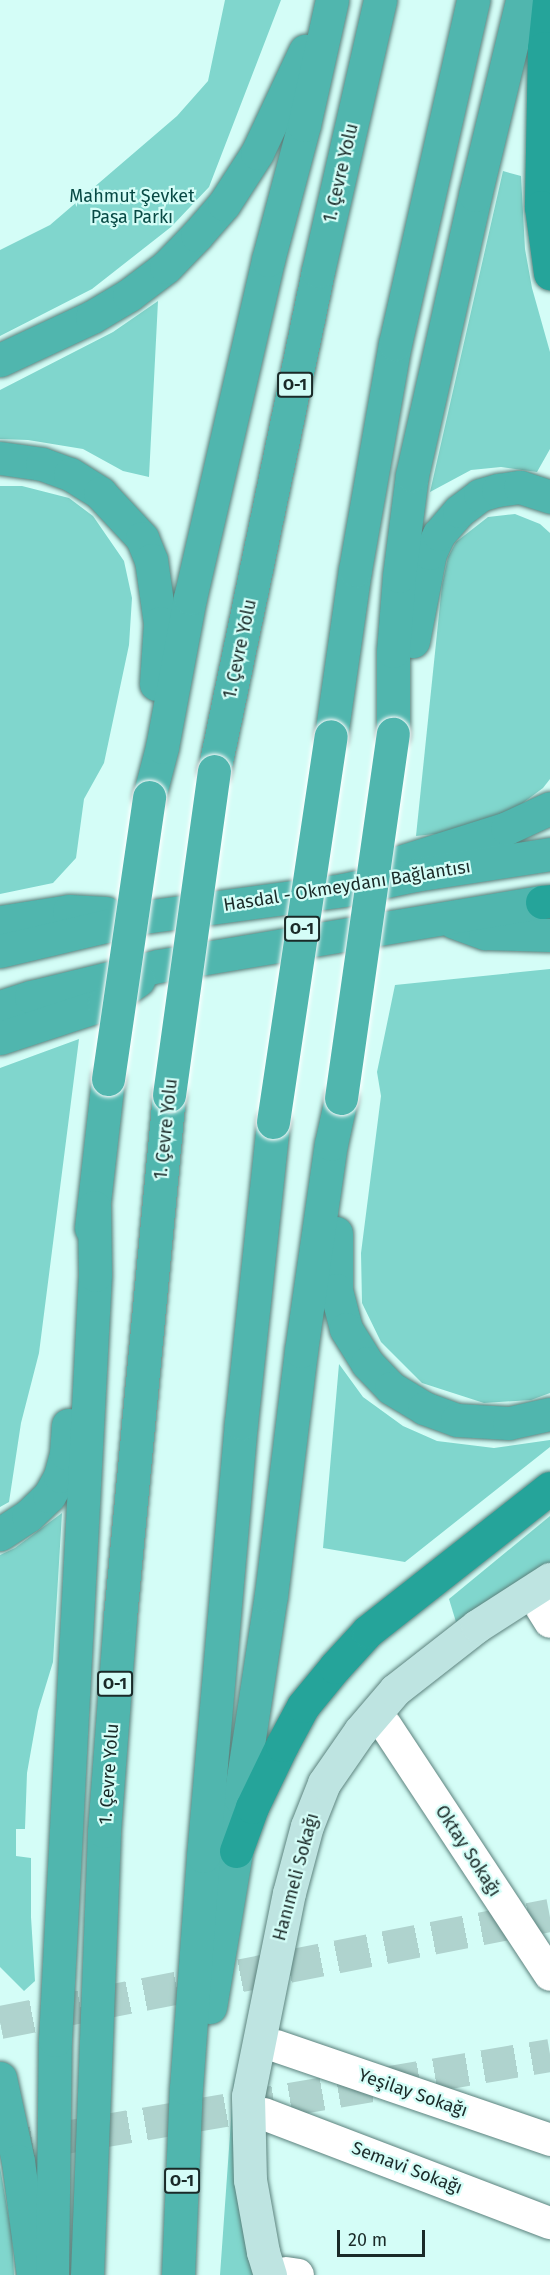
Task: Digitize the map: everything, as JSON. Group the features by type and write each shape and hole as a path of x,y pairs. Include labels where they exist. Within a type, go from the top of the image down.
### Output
{"highway":[{"path":"0,360 92,317 129,295 166,267 197,235 224,204 262,143 304,54 320,0"},
{"path":"0,1534 28,1516 49,1496 60,1476 66,1453 77,1330 108,1079 149,797 164,737 190,598 332,0"},
{"name":"1. Çevre Yolu","path":"87,2275 94,2037 104,1831 124,1570 169,1095 214,771 318,271 380,0"},
{"name":"O-1","path":"178,2275 186,2088 202,1856 240,1435 273,1122 355,570 395,344 473,0"},
{"path":"393,734 393,651 399,576 412,475 522,0"},
{"path":"549,0 544,48 540,207 550,273"},
{"path":"0,458 42,464 70,474 100,493 142,538 151,560 160,623 151,734 149,797"},
{"path":"186,2088 204,2032 215,1984 236,1851 240,1797 285,1495 301,1351 331,1144 341,1098 393,734 415,631 424,575 430,553 439,534 459,511 480,495 520,487 550,497"},
{"path":"343,890 414,856 507,828 550,808"},
{"name":"Hasdal - Okmeydanı Bağlantısı","path":"144,918 343,890 415,874 550,854"},
{"path":"0,1007 31,997 158,966 547,902"},
{"path":"0,922 69,911 144,918"},
{"path":"0,951 144,918"},
{"path":"443,919 485,933 550,935"},
{"path":"0,1038 104,1004 158,966"},
{"path":"341,1098 343,1136 334,1256 336,1290 346,1329 367,1363 391,1388 424,1408 457,1420 508,1423 550,1414"},
{"path":"52,2275 55,2040 94,1298 94,1207"},
{"path":"236,1851 252,1807 282,1745 303,1706 335,1667 368,1631 550,1488"},
{"path":"0,2078 18,2161 33,2275"}],"main road":[{"name":"Hanımeli Sokağı","path":"282,2274 272,2213 263,2131 255,2112 266,2044 320,1849 340,1790 380,1720 446,1669 548,1604"}],"street":[{"name":"Oktay Sokağı","path":"380,1720 550,1975"},
{"name":"Yeşilay Sokağı","path":"266,2044 550,2140"},
{"name":"Semavi Sokağı","path":"255,2112 550,2223"}],"green space":[{"name":"Mahmut Şevket Paşa Parkı","path":"225,0 281,0 209,187 171,227 92,289 0,336 0,250 50,225 177,116 208,81"},
{"path":"503,171 521,176 525,249 532,288 550,352 550,449 537,472 501,467 471,470 430,492"},
{"path":"158,301 149,477 123,471 83,449 28,440 0,439 0,390 113,332"},
{"path":"0,486 22,486 69,498 93,516 124,561 132,598 129,645 104,763 84,799 76,858 53,883 0,894"},
{"path":"515,514 540,524 550,533 550,779 543,788 512,811 454,832 416,836 442,585 448,557 456,542 488,517"},
{"path":"550,969 550,1393 531,1400 484,1403 422,1383 381,1342 362,1303 361,1253 381,1096 377,1072 395,985"},
{"path":"79,1039 39,1353 21,1423 9,1502 0,1507 0,1068"},
{"path":"339,1364 363,1397 403,1426 437,1441 494,1448 550,1440 550,1447 405,1562 323,1548"},
{"path":"62,1513 53,1662 38,1711 27,1773 25,1829 16,1829 16,1856 31,1858 31,1917 35,1981 24,1991 0,1967 0,1555 15,1548"},
{"path":"550,1516 550,1563 456,1622 449,1599"},
{"path":"234,2078 251,2240 257,2275 220,2275"},
{"path":"0,2167 12,2236 14,2275 0,2275"}],"tunnel":[{"path":"0,2022 550,1915"},
{"path":"0,2148 550,2055"}]}
